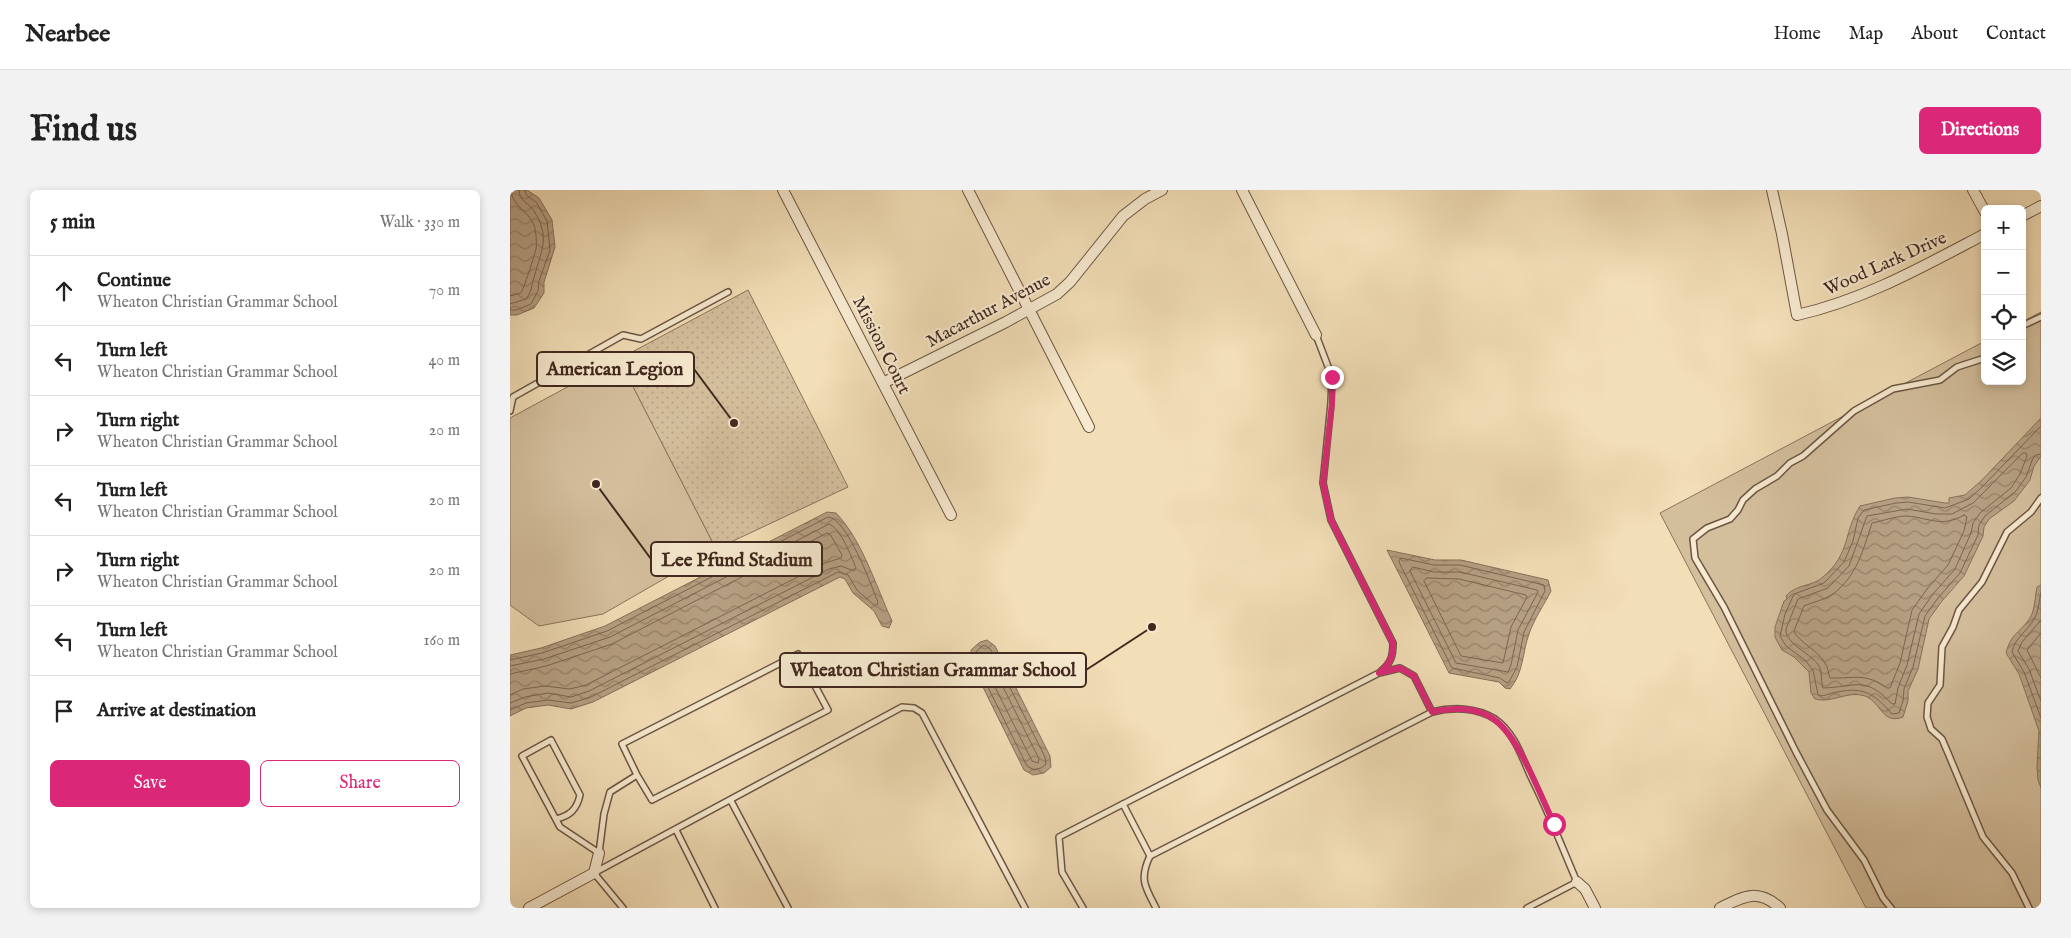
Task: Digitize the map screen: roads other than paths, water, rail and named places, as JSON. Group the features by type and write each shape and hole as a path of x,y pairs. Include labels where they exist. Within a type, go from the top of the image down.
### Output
{"street":[{"name":"Mission Court","path":"783,190 951,515"},
{"path":"968,190 1089,427"},
{"name":"Macarthur Avenue","path":"883,384 1057,294 1070,282 1123,216 1145,199 1162,190"},
{"path":"1242,190 1316,335"},
{"name":"Wood Lark Drive","path":"1772,190 1797,315 1823,309 1862,295 1915,271 1981,236"},
{"path":"1974,190 1982,205"},
{"path":"2026,214 2041,206"},
{"path":"529,908 594,873 599,853"},
{"path":"1577,882 1585,889 1595,908"},
{"path":"1720,908 1740,898 1757,895 1772,901 1780,908"}],"lane":[{"path":"510,411 513,397 623,334 641,339 728,292"},
{"path":"2026,324 2041,317"},
{"path":"1316,335 1332,377 1332,403 1323,483 1331,520 1393,643 1393,654 1389,664 1379,673"},
{"path":"1891,908 1883,898 1864,860 1827,810 1724,607 1695,558 1693,539 1708,528 1730,518 1738,510 1743,500 1755,489 1777,476 1790,463 1803,456 1854,410 1893,390 1940,380 1957,367 1981,359"},
{"path":"2029,908 2012,873 1983,837 1942,739 1931,729 1927,717 1928,703 1940,685 1942,647 1953,627 1959,610 1982,582 2006,532 2032,512 2041,498"},
{"path":"798,654 828,710 652,800 638,775 622,744 798,654"},
{"path":"1083,908 1062,872 1059,837 1379,673 1400,668 1414,676 1432,712"},
{"path":"623,908 594,873 731,801 902,707 914,708 922,713 1025,908"},
{"path":"1156,908 1143,882 1144,869 1150,856 1432,712 1447,709 1471,710 1495,720 1513,739 1554,824 1577,882 1527,908"},
{"path":"556,819 564,817 575,808 580,794 551,740 522,756 556,819 560,826 599,853 604,814 610,792 638,775"},
{"path":"731,801 788,908"},
{"path":"1123,804 1150,856"},
{"path":"676,830 715,908"}],"water":[{"path":"510,190 527,190 539,198 552,220 555,247 544,282 544,293 534,308 517,315 510,315"},
{"path":"2041,418 2041,456 2034,466 2030,480 2014,501 1989,519 1964,576 1929,619 1918,669 1908,691 1908,701 1903,717 1896,719 1886,716 1871,699 1865,696 1852,695 1827,700 1815,699 1811,693 1809,672 1794,657 1782,650 1775,637 1775,627 1784,601 1787,599 1786,596 1794,589 1819,580 1832,568 1843,551 1851,525 1860,506 1908,497 1949,503 1949,498 1965,495 1981,481"},
{"path":"827,512 836,513 861,550 892,621 889,628 882,626 874,611 853,593 845,579 840,577 593,702 571,709 548,705 526,708 510,716 510,655 541,648 605,626"},
{"path":"1387,550 1435,560 1461,560 1548,580 1551,591 1531,628 1518,676 1510,689 1505,688 1499,682 1449,673"},
{"path":"2041,585 2041,788 2037,767 2039,731 2019,674 2006,653 2010,641 2032,615 2037,587"},
{"path":"987,640 995,646 1050,756 1051,767 1044,773 1033,775 1024,770 971,663 971,650 980,642"}],"place":[{"name":"American Legion","path":"734,423"},
{"name":"Lee Pfund Stadium","path":"596,484"},
{"name":"Wheaton Christian Grammar School","path":"1152,627"}]}
